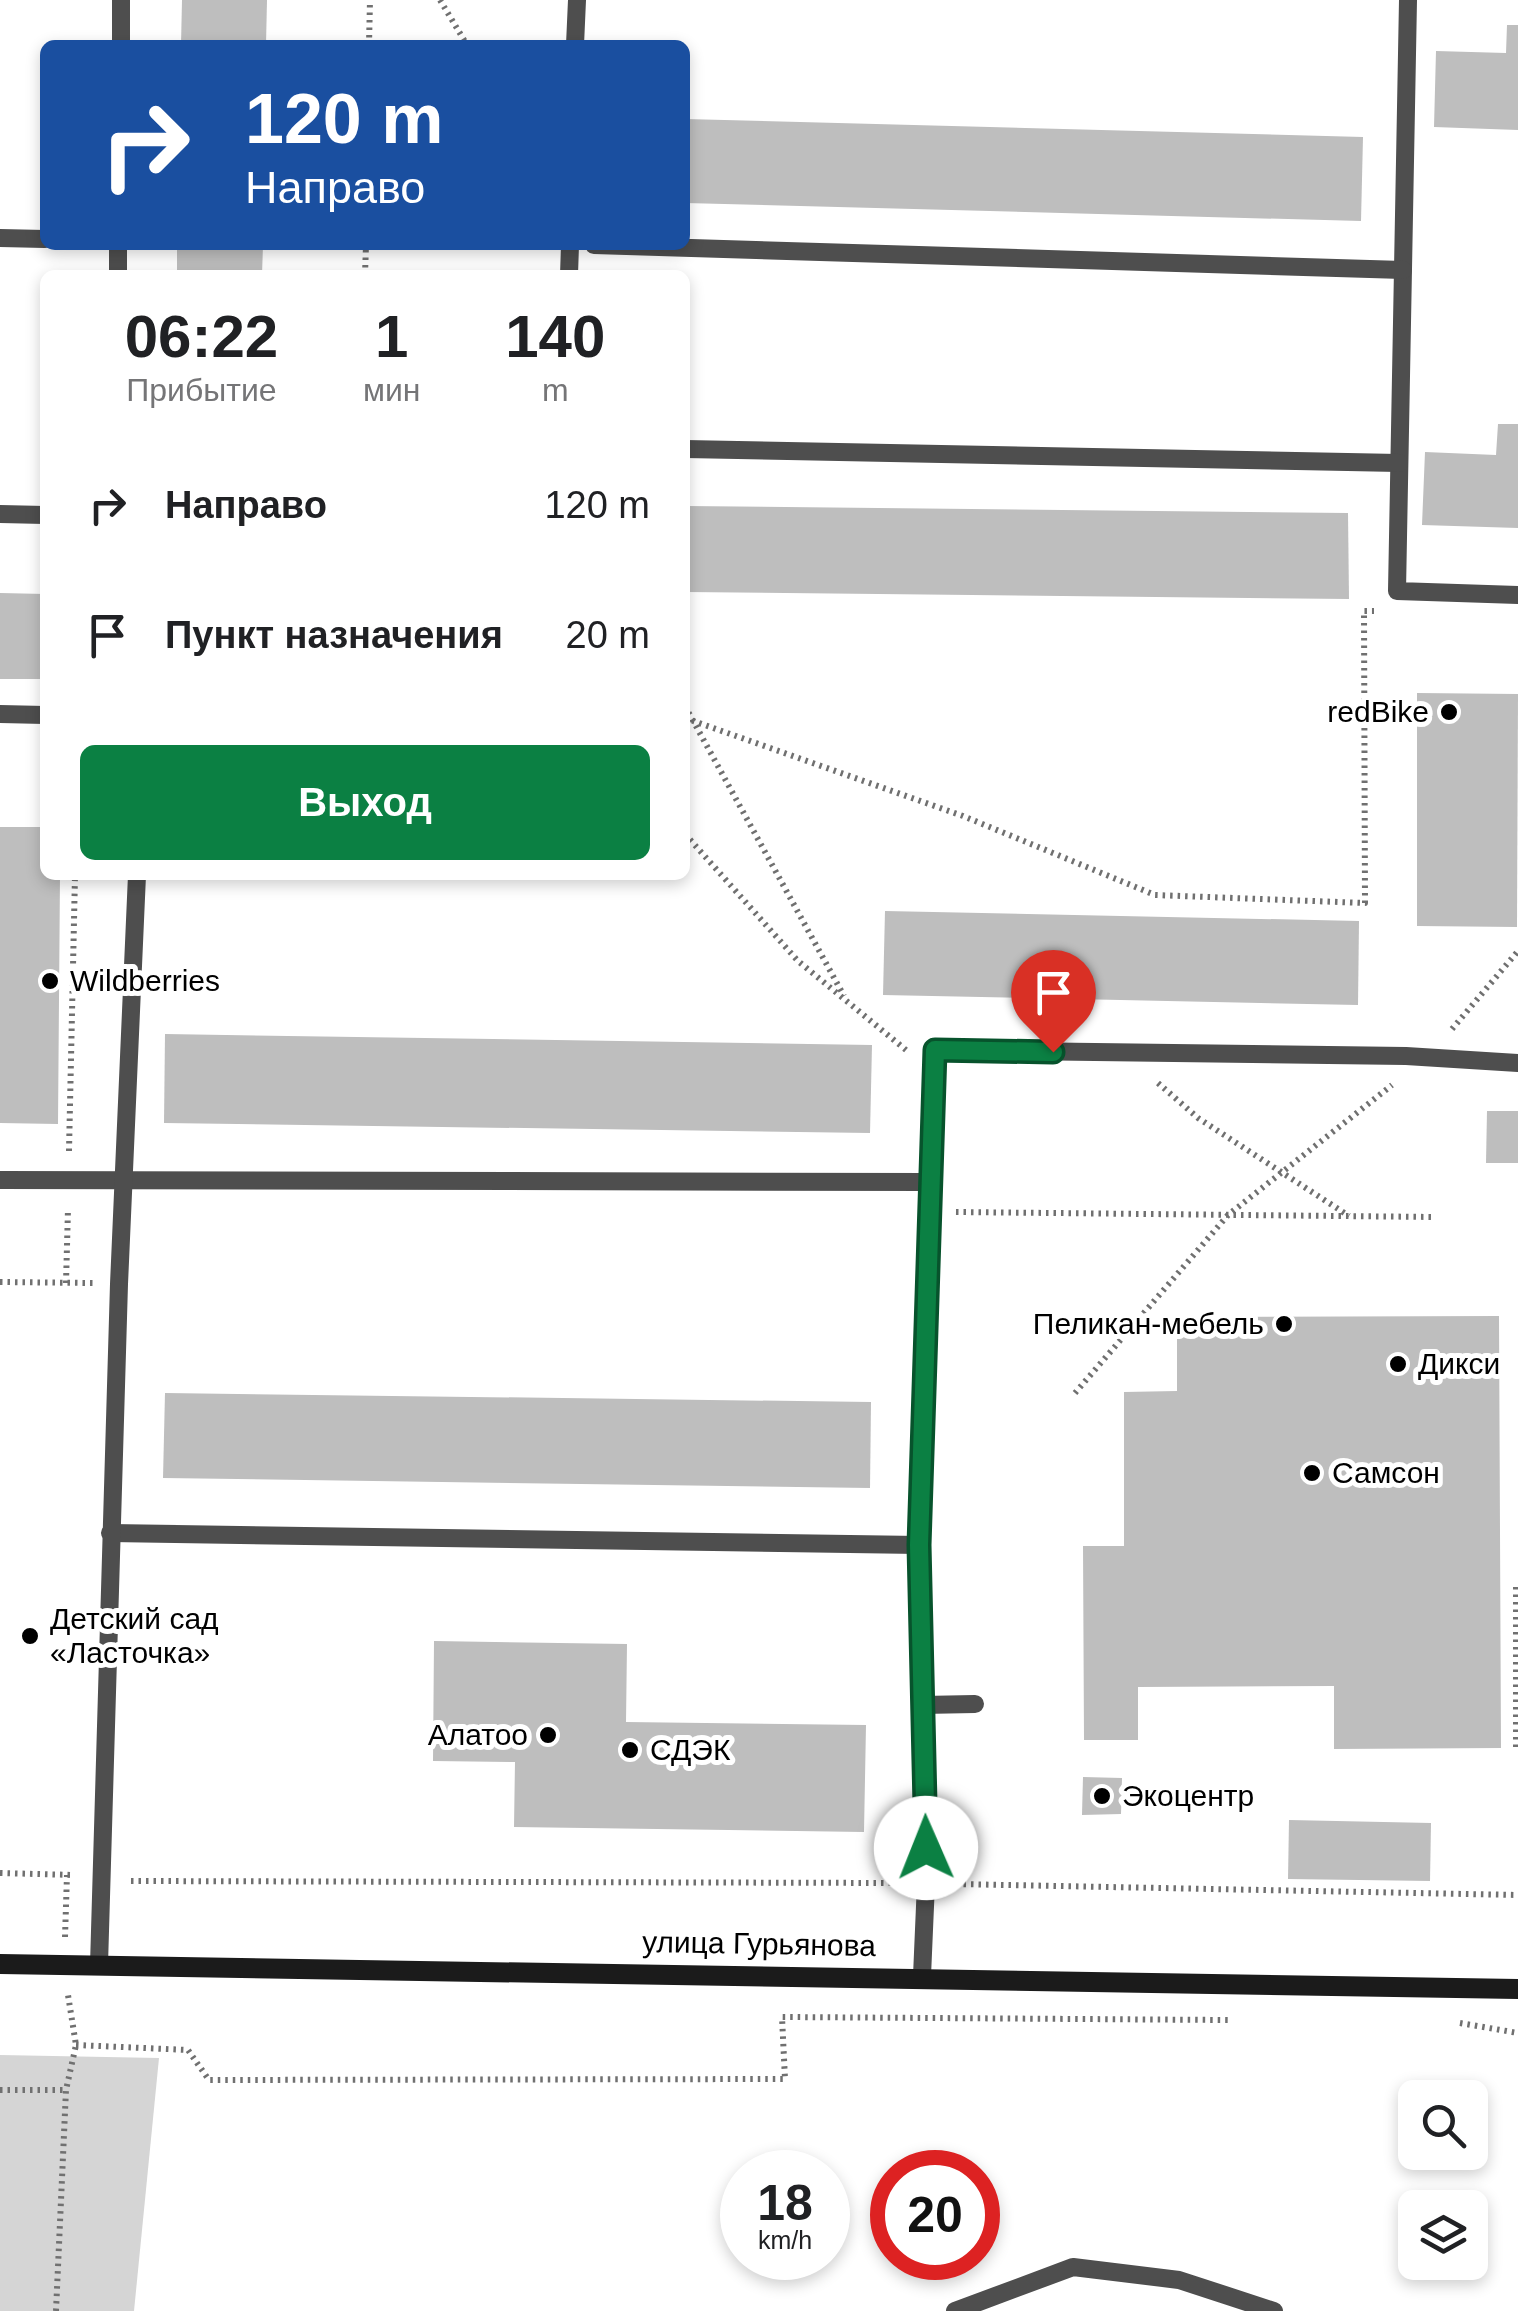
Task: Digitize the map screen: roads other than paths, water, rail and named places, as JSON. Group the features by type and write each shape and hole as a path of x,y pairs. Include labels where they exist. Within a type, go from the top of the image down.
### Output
{"street":[{"name":"улица Гурьянова","path":"0,1964 922,1976 1518,1989"}],"lane":[{"path":"121,0 121,40"},
{"path":"576,40 577,0"},
{"path":"1408,0 1397,591 1518,595"},
{"path":"0,238 40,238"},
{"path":"690,248 1403,270"},
{"path":"690,449 1399,463"},
{"path":"0,514 40,515"},
{"path":"0,714 40,715"},
{"path":"99,1966 110,1533 138,880"},
{"path":"922,1976 926,1884 919,1545 935,1050 1428,1057 1518,1063"},
{"path":"0,1180 930,1182"},
{"path":"110,1533 919,1545"},
{"path":"922,1705 975,1704"},
{"path":"956,2311 1073,2267 1179,2280 1274,2311"}],"place":[{"name":"redBike","path":"1449,712"},
{"name":"Wildberries","path":"50,981"},
{"name":"Пеликан-мебель","path":"1284,1324"},
{"name":"Дикси","path":"1398,1364"},
{"name":"Самсон","path":"1312,1473"},
{"name":"Детский сад «Ласточка»","path":"30,1636"},
{"name":"Алатоо","path":"548,1735"},
{"name":"СДЭК","path":"630,1750"},
{"name":"Экоцентр","path":"1102,1796"}]}
